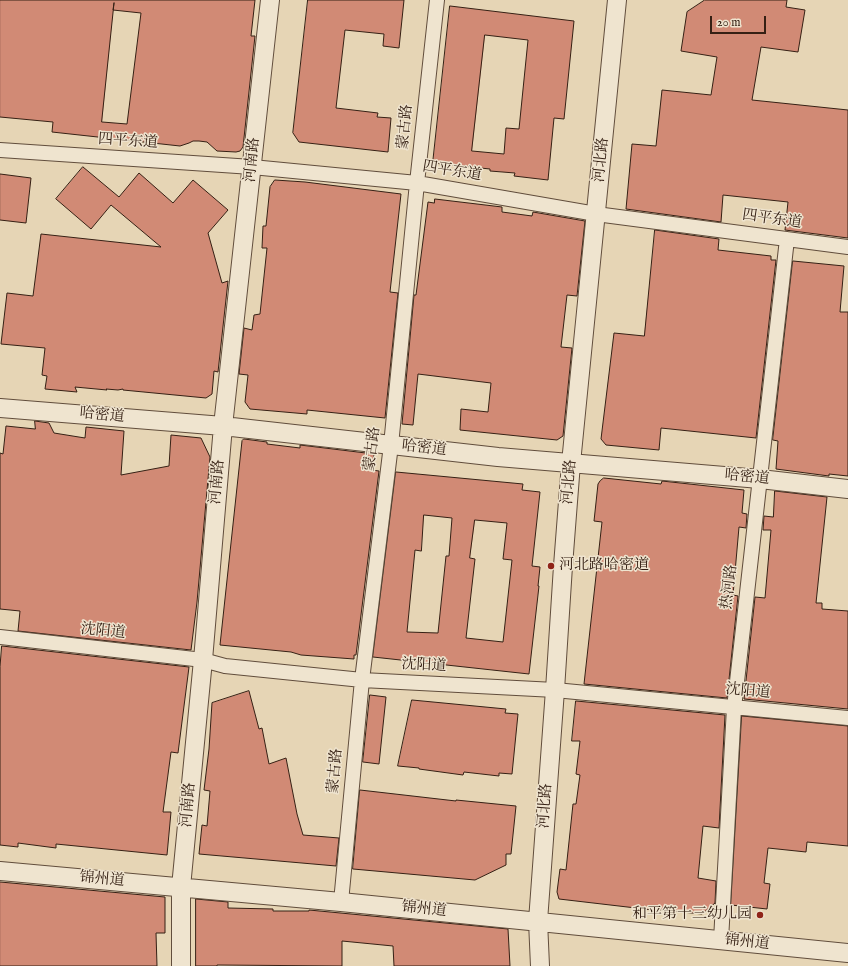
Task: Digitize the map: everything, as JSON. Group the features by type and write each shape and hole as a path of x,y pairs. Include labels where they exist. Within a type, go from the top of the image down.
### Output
{"street":[{"name":"河南路","path":"181,966 181,887 203,660 223,426 270,0"},
{"name":"蒙古路","path":"341,902 362,680 391,445 437,0"},
{"name":"河北路","path":"540,966 538,921 571,463 617,0"},
{"name":"四平东道","path":"0,150 252,167 417,183 596,214 848,247"},
{"name":"热河路","path":"721,940 734,708 787,239"},
{"name":"哈密道","path":"0,408 223,426 391,445 571,463 760,479 848,489"},
{"name":"沈阳道","path":"0,637 203,660 225,666 362,680 555,690 848,718"},
{"name":"锦州道","path":"0,871 538,921 848,953"}],"building":[{"path":"0,0 255,0 251,36 255,36 243,147 240,151 217,151 207,142 199,141 193,141 180,146 52,132 53,122 0,117","holes":["113,10 141,13 127,124 102,122"]},
{"path":"308,0 404,0 399,48 383,46 384,34 345,30 336,108 378,113 377,117 391,118 388,152 299,142 293,133"},
{"path":"705,0 787,0 786,7 805,10 798,52 761,47 752,100 848,110 848,238 785,230 788,202 723,195 721,222 626,209 632,144 656,146 662,90 711,95 717,57 681,51 687,12"},
{"path":"450,6 574,21 564,119 554,118 548,180 514,176 515,173 490,171 490,169 433,163","holes":["485,35 528,40 519,129 506,128 504,154 472,151"]},
{"path":"83,167 119,197 139,173 173,203 193,180 228,210 208,233 222,283 228,281 218,372 214,371 212,394 206,398 123,389 106,389 107,390 75,387 77,392 45,389 47,376 42,375 45,348 1,344 7,293 33,296 41,234 161,247 111,205 91,229 56,199"},
{"path":"0,174 31,178 26,223 0,220"},
{"path":"275,180 305,182 401,194 390,292 398,293 385,418 307,410 307,414 250,409 245,402 248,375 239,374 244,328 252,330 254,315 260,314 267,248 262,248 263,226 266,226 270,187"},
{"path":"435,199 502,207 502,212 532,216 533,212 585,221 577,296 567,295 561,347 572,348 563,436 557,440 460,430 461,409 488,412 491,383 418,374 413,425 402,424 414,295 416,295 428,202 434,203"},
{"path":"655,230 719,239 718,250 771,256 771,260 776,260 756,438 661,428 659,450 606,445 601,439 614,333 644,336"},
{"path":"793,261 844,266 840,312 848,312 848,476 829,474 829,476 776,469 778,441 773,440"},
{"path":"35,421 49,423 54,433 85,438 86,427 124,431 121,475 169,466 171,435 201,438 210,457 197,602 191,650 18,631 20,611 0,609 0,453 3,454 6,426 35,429"},
{"path":"244,439 267,442 267,444 300,448 300,445 374,454 372,470 379,471 356,655 354,655 354,659 301,655 291,652 220,645 242,441"},
{"path":"396,472 523,484 522,490 540,492 532,566 540,567 539,586 529,674 373,657","holes":["424,515 452,518 449,556 446,556 438,633 407,632 415,550 421,551","475,520 507,523 503,559 512,560 503,642 466,638 475,559 470,558"]},
{"path":"604,478 661,484 662,481 744,490 742,513 747,514 746,528 739,527 733,595 738,596 727,698 584,684 602,522 594,521 598,484"},
{"path":"775,491 827,497 816,603 822,603 822,609 848,611 848,709 744,699 755,597 765,598 771,530 763,530 764,516 773,517"},
{"path":"2,646 189,667 178,753 171,752 163,812 171,812 167,855 56,844 56,848 18,843 18,847 0,845 0,667"},
{"path":"249,691 259,729 262,728 269,764 286,758 297,814 303,835 339,838 336,866 199,854 202,825 207,826 210,791 204,790 209,749 212,703"},
{"path":"370,695 386,697 379,764 363,762"},
{"path":"412,700 506,709 505,713 518,714 512,774 499,773 499,776 464,772 463,775 398,766"},
{"path":"576,701 725,715 719,828 703,826 698,878 716,881 715,903 702,914 559,899 557,892 560,869 566,870 573,804 576,804 580,775 576,774 580,741 572,741"},
{"path":"742,716 848,726 848,846 807,842 806,852 768,848 764,883 770,884 767,909 731,905"},
{"path":"360,790 516,806 511,854 506,854 506,865 475,880 353,869"},
{"path":"0,882 165,897 165,933 156,933 157,966 0,966"},
{"path":"196,899 228,902 228,908 273,909 273,911 309,910 508,929 510,966 394,966 393,946 342,941 342,966 196,966"}],"place":[{"name":"河北路哈密道","path":"551,566"},
{"name":"和平第十三幼儿园","path":"760,915"}]}
